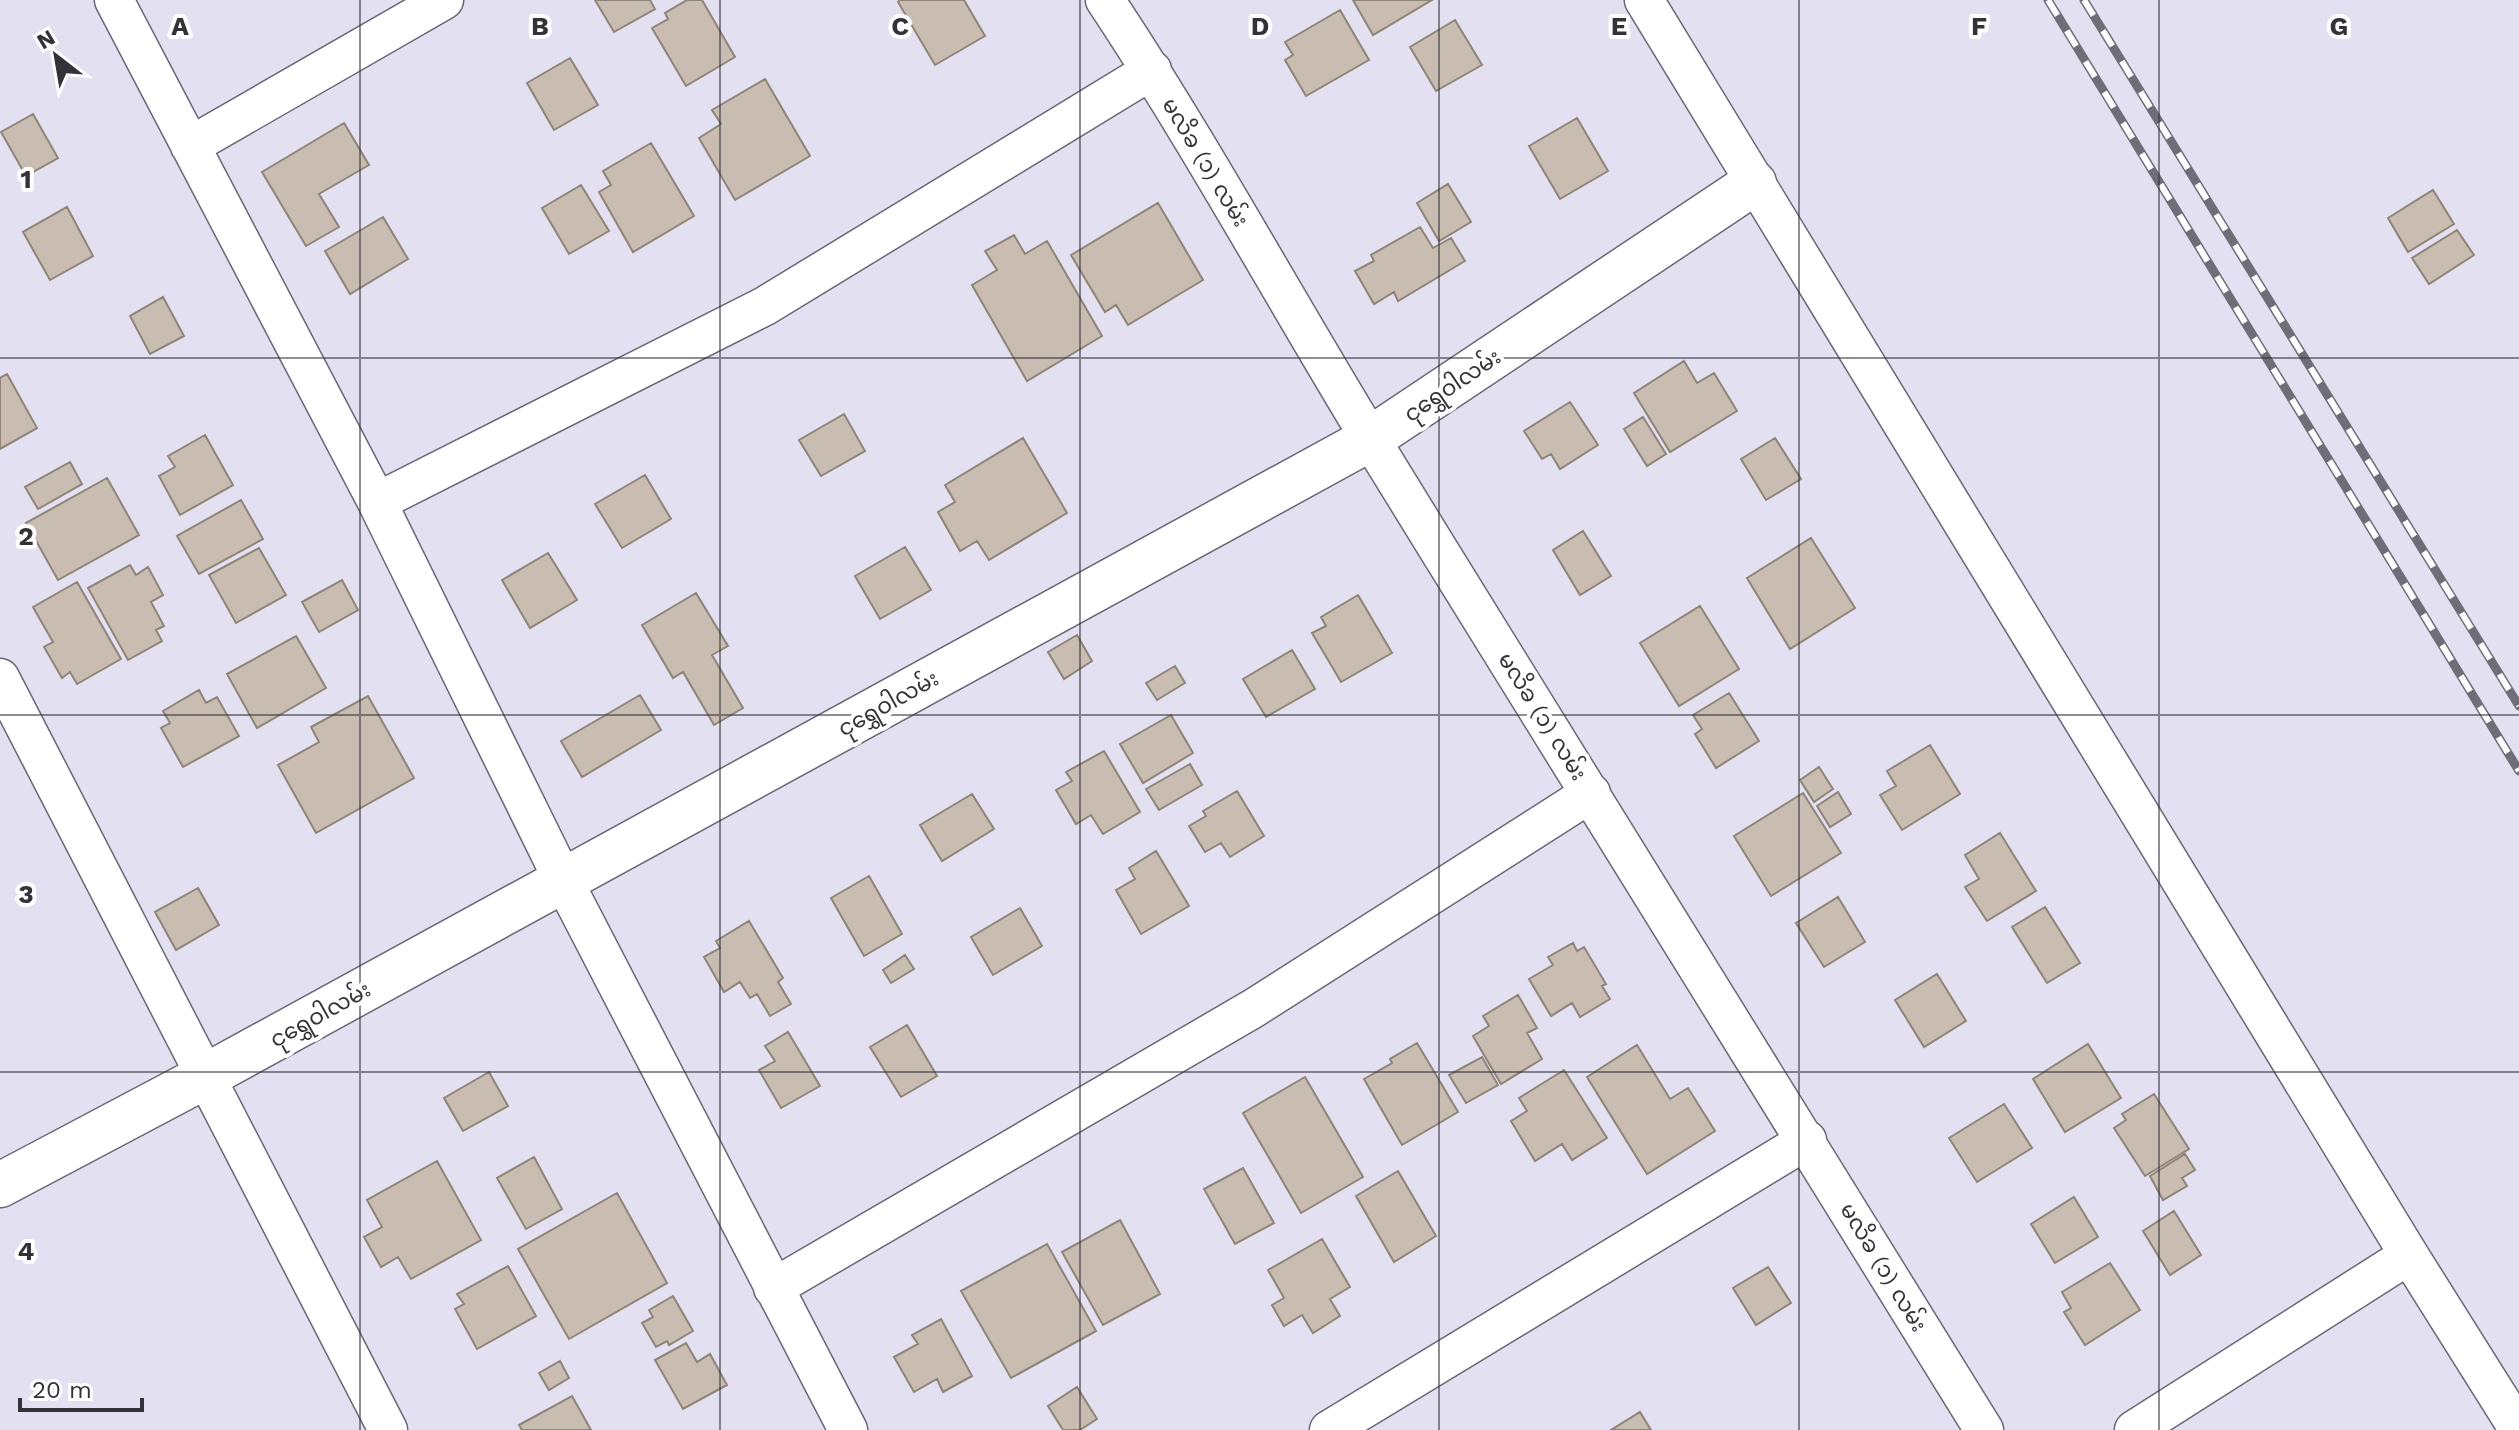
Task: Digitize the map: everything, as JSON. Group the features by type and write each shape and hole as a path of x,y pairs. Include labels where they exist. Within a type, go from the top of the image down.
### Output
{"street":[{"path":"114,0 377,502 563,880 848,1430"},
{"path":"190,146 444,0"},
{"name":"မလိခ (၁) လမ်း","path":"1105,0 1152,70 1370,439 1984,1430"},
{"path":"1644,0 2409,1255 2519,1430"},
{"path":"377,502 765,306 1152,70"},
{"name":"ငုရွှေဝါလမ်း","path":"0,1185 206,1076 1370,439 1754,183"},
{"path":"0,678 388,1430"},
{"path":"773,1288 1254,1008 1591,793"},
{"path":"1329,1430 1807,1140"},
{"path":"2134,1430 2409,1255"}],"building":[{"path":"595,0 650,0 655,9 614,32"},
{"path":"687,0 702,0 735,57 686,86 652,28 668,19 665,13"},
{"path":"964,0 985,36 935,65 898,2"},
{"path":"1353,0 1432,0 1373,35"},
{"path":"1340,10 1369,60 1306,96 1285,60 1293,55 1285,42"},
{"path":"1455,20 1482,65 1436,91 1410,47"},
{"path":"570,58 598,105 554,130 527,83"},
{"path":"765,79 810,156 735,200 699,138 721,124 712,110"},
{"path":"33,114 58,158 26,176 1,132"},
{"path":"1577,118 1608,171 1560,199 1529,146"},
{"path":"344,123 369,165 319,194 339,227 306,246 262,172"},
{"path":"651,143 694,216 633,252 599,192 611,185 603,171"},
{"path":"1448,184 1471,222 1439,241 1417,203"},
{"path":"581,185 609,231 569,254 542,208"},
{"path":"2433,190 2454,224 2408,252 2388,218"},
{"path":"1158,203 1203,280 1128,325 1116,305 1105,312 1071,255"},
{"path":"67,207 93,256 50,280 23,232"},
{"path":"383,217 408,259 350,294 325,251"},
{"path":"1420,227 1433,248 1451,238 1465,261 1398,301 1394,292 1374,304 1355,271 1374,261 1371,255"},
{"path":"2457,230 2474,255 2429,284 2412,258"},
{"path":"1014,235 1025,254 1047,241 1102,336 1027,381 972,285 997,270 985,251"},
{"path":"163,297 184,336 150,354 130,316"},
{"path":"1684,361 1697,383 1714,373 1737,411 1670,452 1634,393"},
{"path":"7,374 37,428 0,449 0,378"},
{"path":"1570,402 1598,445 1560,469 1551,454 1542,459 1524,431"},
{"path":"844,414 865,451 821,476 799,440"},
{"path":"1643,417 1666,454 1647,466 1624,429"},
{"path":"205,435 233,485 180,515 159,476 175,467 168,456"},
{"path":"1023,438 1067,513 989,560 977,541 960,551 938,512 955,502 945,485"},
{"path":"1775,438 1801,479 1766,500 1741,459"},
{"path":"70,462 82,484 38,509 25,487"},
{"path":"645,475 671,519 622,548 595,504"},
{"path":"107,478 139,535 58,580 26,523"},
{"path":"241,500 263,539 199,574 177,536"},
{"path":"1583,531 1611,576 1580,595 1553,550"},
{"path":"1811,538 1855,608 1790,649 1747,578"},
{"path":"905,547 931,590 880,619 855,576"},
{"path":"259,548 286,595 236,623 209,575"},
{"path":"548,553 577,600 530,628 502,580"},
{"path":"130,565 136,575 148,567 163,595 151,602 164,626 156,630 162,641 128,660 88,588"},
{"path":"342,580 358,610 319,632 302,602"},
{"path":"77,582 121,659 77,684 70,672 62,678 44,647 53,642 33,607"},
{"path":"696,593 728,646 712,655 743,708 714,725 683,672 673,678 642,625"},
{"path":"1358,595 1392,653 1341,682 1312,633 1326,626 1321,617"},
{"path":"1700,606 1739,669 1679,706 1640,643"},
{"path":"1077,635 1092,661 1064,679 1048,652"},
{"path":"296,636 326,688 257,728 227,674"},
{"path":"1292,650 1315,689 1266,717 1243,679"},
{"path":"1175,666 1185,683 1157,700 1146,683"},
{"path":"199,690 206,703 217,697 239,736 183,767 161,728 170,723 163,711"},
{"path":"1729,693 1759,741 1716,768 1695,734 1702,729 1693,715"},
{"path":"640,695 661,730 582,777 561,741"},
{"path":"368,696 414,778 316,833 278,765 319,742 311,727"},
{"path":"1171,715 1193,753 1143,783 1120,744"},
{"path":"1930,745 1960,794 1902,830 1880,795 1896,786 1887,771"},
{"path":"1104,751 1140,812 1103,834 1091,815 1076,824 1056,790 1072,781 1066,772"},
{"path":"1190,764 1202,785 1159,810 1146,789"},
{"path":"1819,767 1833,789 1814,802 1800,780"},
{"path":"1237,791 1264,836 1230,857 1221,843 1205,852 1189,826 1206,816 1203,811"},
{"path":"1838,792 1851,814 1830,827 1817,806"},
{"path":"1803,793 1841,853 1771,896 1734,836"},
{"path":"972,794 994,829 942,861 920,825"},
{"path":"2000,833 2036,891 1987,921 1965,887 1979,879 1965,855"},
{"path":"1156,851 1189,906 1141,934 1116,890 1135,879 1129,868"},
{"path":"869,876 902,934 864,956 831,898"},
{"path":"198,888 219,925 176,950 155,912"},
{"path":"1838,897 1865,942 1824,967 1796,923"},
{"path":"2045,907 2080,963 2047,983 2012,927"},
{"path":"1020,908 1042,946 993,975 971,937"},
{"path":"749,921 783,978 778,982 791,1004 770,1016 757,994 750,998 740,982 724,992 704,957 720,948 716,941"},
{"path":"1573,943 1577,951 1584,947 1606,984 1602,986 1610,999 1580,1017 1572,1003 1551,1016 1529,979 1553,965 1548,957"},
{"path":"905,955 914,969 891,983 883,970"},
{"path":"1937,974 1966,1021 1924,1047 1895,1000"},
{"path":"1518,995 1537,1028 1527,1033 1542,1059 1501,1084 1473,1036 1489,1026 1483,1016"},
{"path":"907,1025 937,1076 901,1097 870,1047"},
{"path":"788,1032 820,1086 781,1108 759,1070 775,1061 765,1046"},
{"path":"1417,1043 1458,1112 1402,1145 1364,1079 1392,1063 1390,1059"},
{"path":"2088,1044 2121,1098 2065,1132 2033,1079"},
{"path":"1637,1045 1670,1099 1688,1088 1715,1131 1647,1174 1587,1077"},
{"path":"1482,1057 1498,1085 1466,1103 1449,1075"},
{"path":"1564,1070 1607,1138 1572,1160 1562,1144 1535,1161 1511,1121 1527,1111 1519,1098"},
{"path":"489,1072 508,1106 463,1131 444,1098"},
{"path":"1305,1077 1363,1177 1301,1213 1243,1113"},
{"path":"2154,1094 2189,1149 2145,1176 2114,1128 2126,1120 2122,1114"},
{"path":"2004,1104 2032,1148 1977,1182 1949,1138"},
{"path":"2185,1154 2195,1170 2182,1178 2187,1186 2163,1200 2150,1176"},
{"path":"534,1157 562,1209 526,1229 497,1178"},
{"path":"437,1161 481,1240 411,1279 398,1257 381,1267 364,1237 382,1227 367,1200"},
{"path":"1243,1168 1274,1223 1235,1244 1204,1189"},
{"path":"1398,1171 1436,1236 1394,1262 1356,1196"},
{"path":"617,1193 667,1283 569,1339 518,1249"},
{"path":"2074,1197 2098,1237 2055,1263 2031,1224"},
{"path":"2174,1211 2201,1255 2170,1275 2143,1231"},
{"path":"1120,1220 1160,1294 1103,1325 1062,1252"},
{"path":"1322,1239 1350,1287 1330,1299 1340,1316 1313,1333 1302,1315 1284,1326 1272,1305 1284,1298 1268,1270"},
{"path":"1047,1244 1096,1331 1011,1378 961,1291"},
{"path":"2110,1263 2140,1310 2085,1345 2064,1312 2071,1308 2062,1292"},
{"path":"508,1266 536,1316 477,1349 455,1309 464,1304 457,1294"},
{"path":"1768,1267 1791,1303 1756,1325 1733,1288"},
{"path":"673,1296 693,1331 669,1345 667,1341 656,1347 642,1323 653,1317 649,1310"},
{"path":"941,1319 972,1376 943,1392 937,1379 914,1392 894,1357 918,1344 912,1335"},
{"path":"686,1343 697,1362 710,1354 727,1385 683,1409 655,1360"},
{"path":"560,1361 569,1378 549,1390 539,1373"},
{"path":"1077,1387 1097,1419 1080,1430 1063,1430 1048,1406"},
{"path":"572,1396 591,1430 522,1430 519,1425"},
{"path":"1640,1412 1651,1430 1611,1430"}],"railway":[{"path":"2048,0 2519,771"},
{"path":"2084,0 2519,706"}]}
